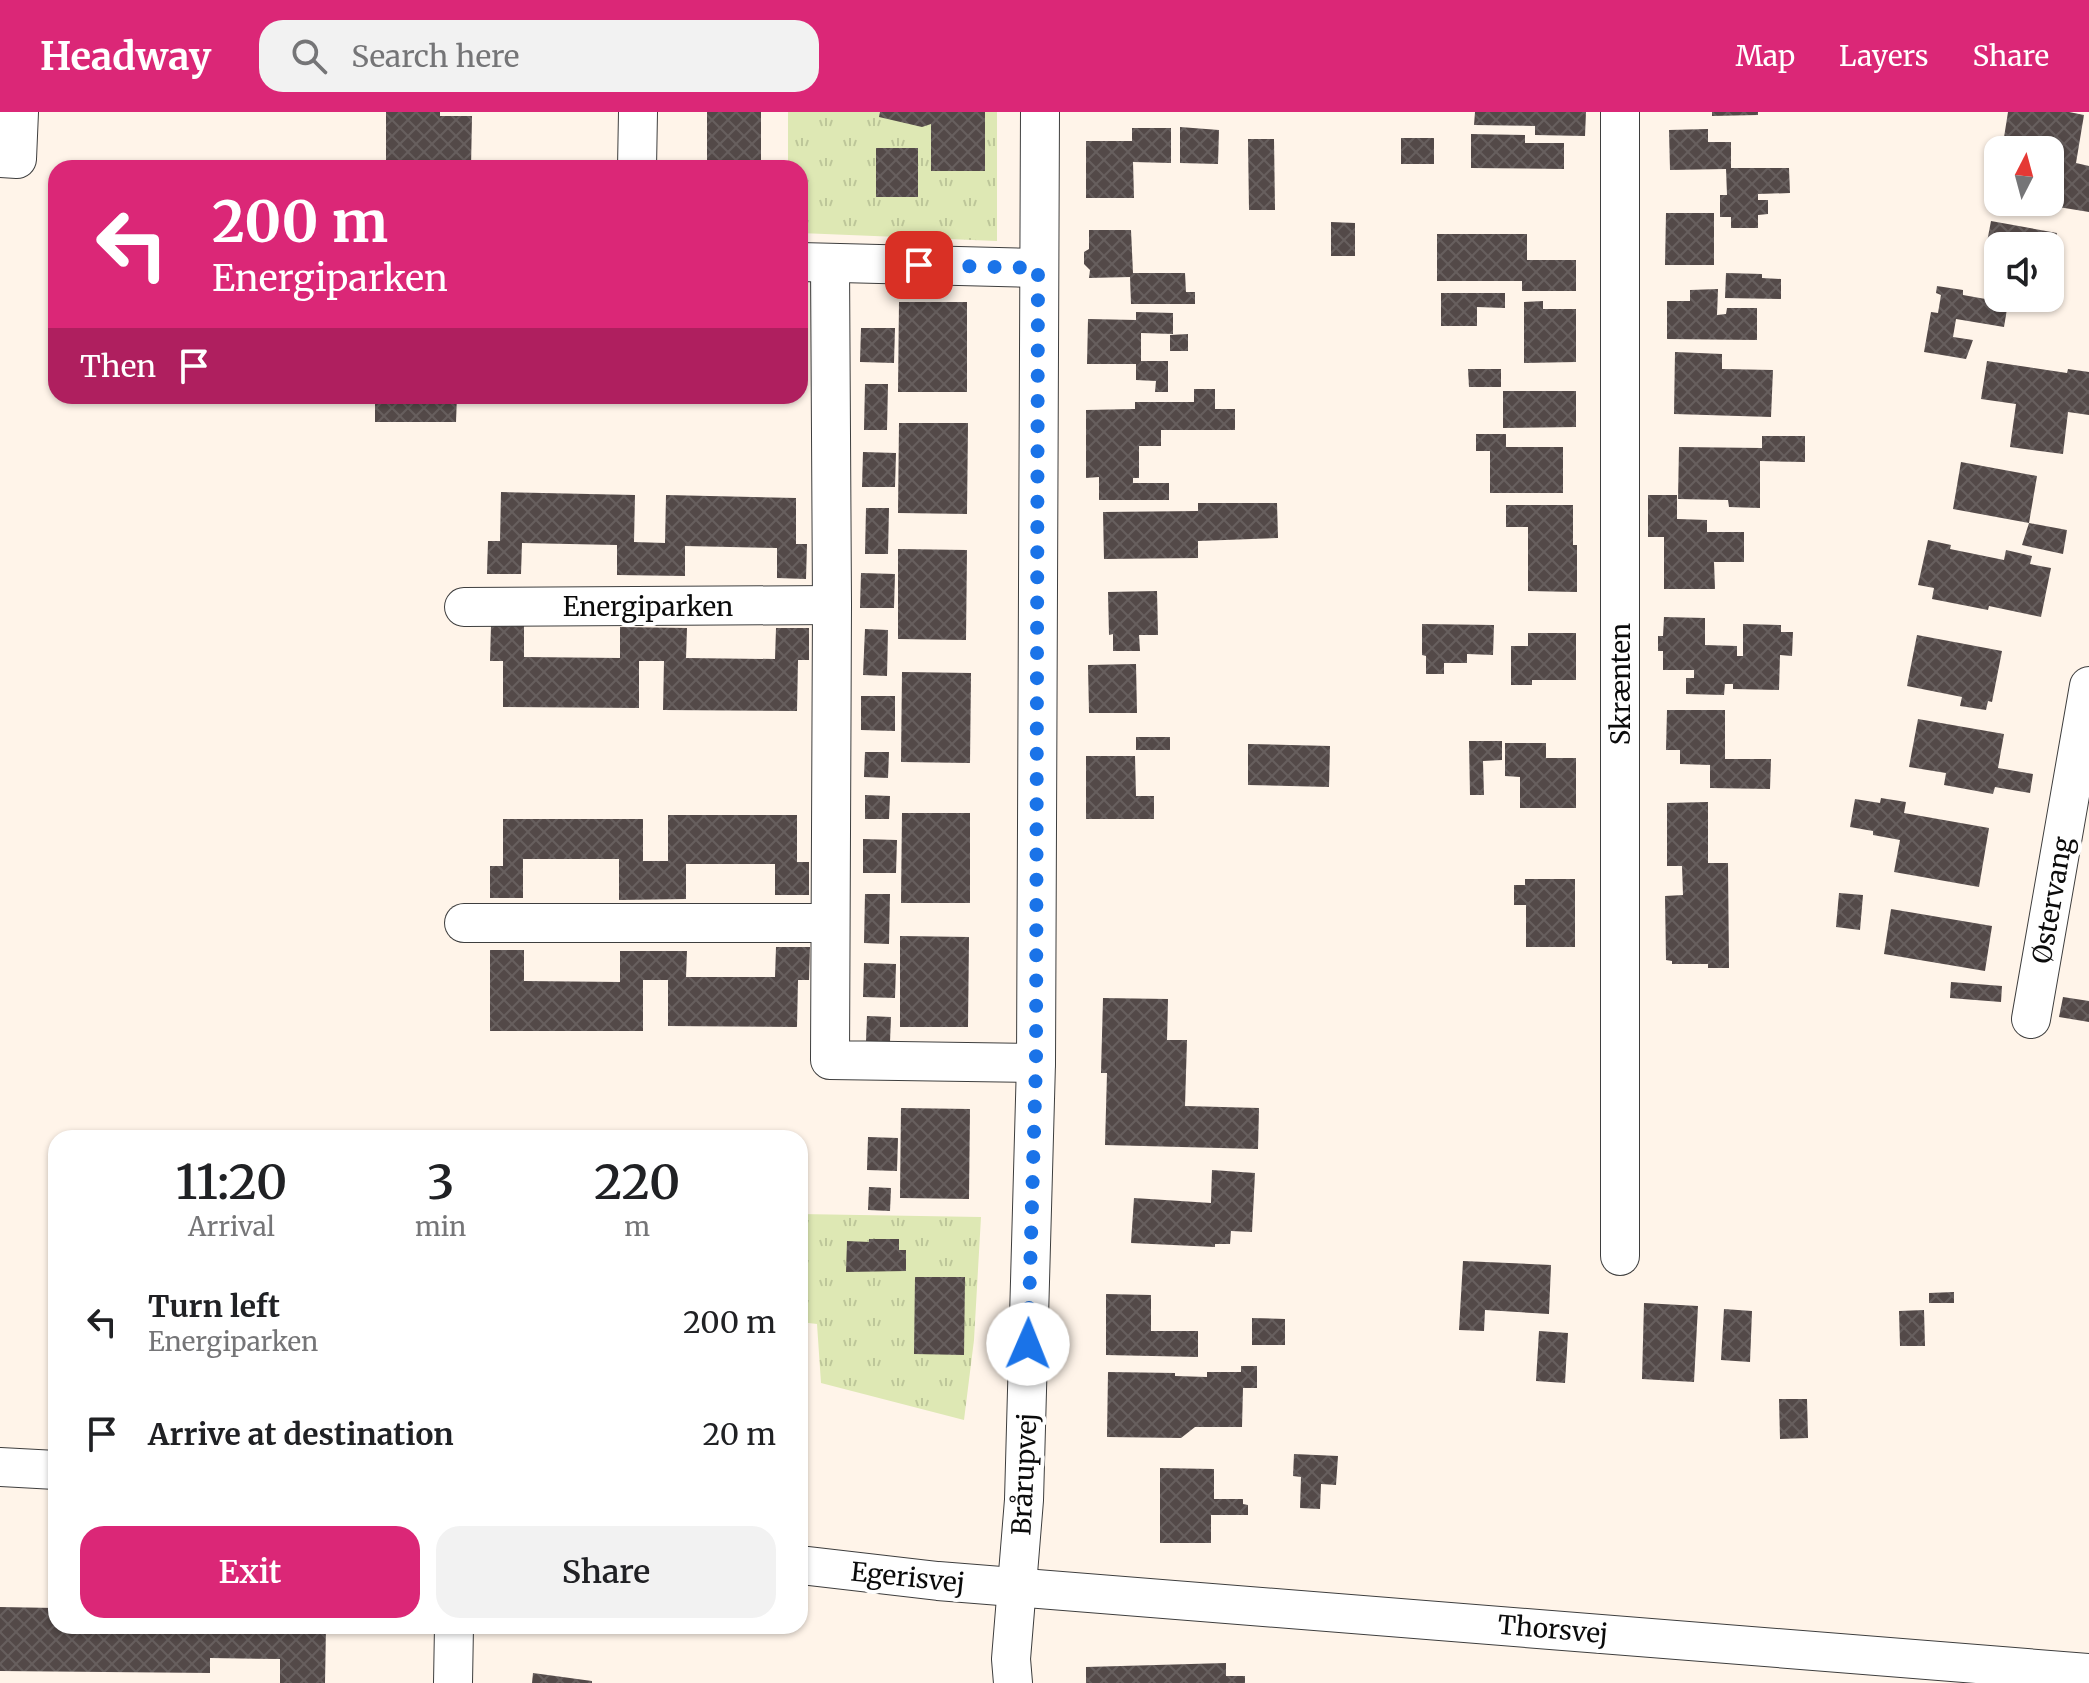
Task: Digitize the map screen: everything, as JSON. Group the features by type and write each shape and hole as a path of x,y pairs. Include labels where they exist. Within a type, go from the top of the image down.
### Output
{"street":[{"path":"0,158 17,159 19,112"},
{"path":"637,160 638,112"},
{"name":"Brårupvej","path":"1013,1683 1011,1659 1024,1500 1036,1063 1040,112"},
{"name":"Skrænten","path":"1620,112 1620,1256"},
{"path":"1036,1063 830,1060 832,605 815,263 1038,268"},
{"name":"Energiparken","path":"464,607 832,605"},
{"name":"Østervang","path":"2031,1019 2089,686"},
{"path":"464,923 830,923"},
{"path":"0,1467 48,1470"},
{"name":"Egerisvej","path":"808,1566 1017,1587"},
{"name":"Thorsvej","path":"1017,1587 2089,1673"},
{"path":"453,1683 454,1634"}],"green space":[{"path":"788,112 997,112 997,241 808,233 808,160 788,160"},
{"path":"808,1214 981,1217 974,1340 964,1420 821,1383 817,1324 808,1323"}],"building":[{"path":"386,112 440,112 440,116 472,116 471,160 386,160"},
{"path":"707,112 761,112 761,160 707,160"},
{"path":"880,112 985,112 985,171 931,171 931,124 922,127 879,117"},
{"path":"1475,112 1586,112 1585,136 1535,135 1535,126 1474,125"},
{"path":"1712,112 1758,112 1758,115 1712,116"},
{"path":"2008,112 2069,112 2084,115 2076,163 2089,166 2089,212 2064,208 2064,136 2004,136"},
{"path":"1180,127 1219,130 1218,164 1180,163"},
{"path":"1132,128 1171,128 1171,163 1133,162 1134,198 1086,198 1086,141 1132,141"},
{"path":"1708,129 1708,142 1731,142 1731,168 1789,168 1790,193 1758,194 1758,200 1768,200 1768,214 1758,215 1758,228 1731,228 1731,217 1720,217 1720,195 1727,195 1726,169 1670,170 1669,130"},
{"path":"1471,134 1525,135 1525,143 1564,143 1564,169 1471,168"},
{"path":"1401,138 1434,138 1434,164 1401,164"},
{"path":"1248,139 1274,139 1275,210 1249,210"},
{"path":"876,148 918,148 918,197 876,197"},
{"path":"1666,213 1714,213 1714,265 1665,265"},
{"path":"1991,221 2052,232 1989,232"},
{"path":"1331,222 1355,223 1355,256 1331,256"},
{"path":"1089,230 1131,230 1133,273 1185,273 1186,292 1195,292 1195,304 1131,304 1130,277 1089,278 1090,270 1084,264 1084,252 1089,249"},
{"path":"1437,234 1527,234 1527,260 1576,260 1576,291 1522,291 1522,281 1437,281"},
{"path":"1726,273 1762,274 1762,278 1781,279 1781,299 1725,298"},
{"path":"1937,286 1963,290 1963,295 1984,299 1984,312 2006,312 2004,327 1956,319 1953,337 1973,340 1966,359 1924,352 1931,312 1938,313 1941,295 1936,293"},
{"path":"1718,289 1717,315 1726,314 1727,308 1757,308 1757,340 1667,339 1667,301 1690,301 1690,290"},
{"path":"1441,293 1505,293 1505,308 1477,307 1477,326 1441,326"},
{"path":"1543,301 1543,309 1576,309 1576,362 1524,363 1524,302"},
{"path":"899,302 967,302 967,392 898,392"},
{"path":"1136,312 1173,313 1173,334 1141,333 1141,361 1168,361 1168,392 1155,392 1156,381 1136,380 1136,364 1087,364 1088,319 1136,320"},
{"path":"861,328 895,328 894,363 860,362"},
{"path":"1188,334 1188,351 1170,351 1170,335"},
{"path":"1675,352 1722,354 1722,369 1773,370 1771,417 1674,414"},
{"path":"1987,361 2067,373 2068,369 2089,372 2089,415 2068,412 2063,454 2010,447 2016,404 1981,399"},
{"path":"1468,369 1501,369 1501,387 1469,387"},
{"path":"865,384 888,384 887,430 864,430"},
{"path":"1194,389 1215,389 1215,409 1235,409 1235,430 1161,430 1161,446 1139,446 1139,478 1133,478 1133,483 1169,483 1169,500 1099,500 1099,477 1086,478 1086,410 1135,409 1135,402 1194,402"},
{"path":"1503,391 1576,391 1576,427 1503,428"},
{"path":"375,404 457,404 456,422 375,422"},
{"path":"899,423 968,423 967,514 898,513"},
{"path":"1476,434 1506,434 1506,447 1563,447 1563,493 1490,493 1490,451 1476,451"},
{"path":"1762,436 1805,436 1805,462 1760,461 1760,508 1729,507 1728,500 1678,499 1679,447 1762,448"},
{"path":"863,452 896,453 895,487 862,487"},
{"path":"1961,462 2037,476 2029,523 1953,509"},
{"path":"501,492 635,495 634,542 665,543 666,495 796,498 796,544 807,544 806,579 777,578 777,548 685,546 685,576 617,575 617,545 522,543 521,574 487,574 488,541 500,541"},
{"path":"1648,495 1677,495 1677,519 1707,520 1707,532 1744,532 1744,562 1714,562 1715,589 1664,589 1664,537 1648,537"},
{"path":"1198,503 1277,503 1278,538 1198,541 1198,558 1104,559 1103,512 1198,511"},
{"path":"1506,505 1573,505 1577,592 1528,591 1528,527 1506,527"},
{"path":"866,508 889,508 888,554 865,554"},
{"path":"2029,523 2067,530 2063,554 2022,545"},
{"path":"1928,540 1951,545 1950,549 2004,560 2006,550 2032,556 2030,564 2051,568 2041,617 1932,599 1934,588 1918,585"},
{"path":"898,549 967,550 966,640 898,639"},
{"path":"861,573 895,574 894,608 860,608"},
{"path":"1157,591 1158,635 1139,635 1140,651 1113,651 1113,634 1109,635 1108,592"},
{"path":"1664,617 1705,618 1705,645 1737,646 1737,656 1743,656 1743,624 1781,625 1781,632 1793,632 1792,656 1780,655 1779,690 1733,689 1733,684 1725,684 1724,695 1686,694 1686,678 1694,678 1694,670 1663,670 1663,651 1658,651 1658,636 1663,636"},
{"path":"1422,624 1494,625 1493,655 1467,654 1467,663 1444,663 1444,674 1426,674 1426,656 1422,655"},
{"path":"491,626 524,626 524,657 620,658 620,627 687,628 686,658 775,659 776,628 809,628 809,660 798,660 797,711 663,710 664,661 639,661 639,708 503,707 503,661 490,661"},
{"path":"865,629 888,630 887,676 863,675"},
{"path":"1528,633 1576,633 1576,680 1532,680 1532,685 1511,685 1511,646 1528,646"},
{"path":"1917,635 2002,651 1992,702 1988,701 1986,710 1960,706 1962,697 1907,686"},
{"path":"1136,664 1137,713 1089,713 1088,665"},
{"path":"902,672 971,673 970,763 901,762"},
{"path":"861,696 895,696 895,731 861,730"},
{"path":"1667,710 1725,710 1725,759 1771,759 1770,789 1710,788 1710,765 1680,764 1680,750 1666,750"},
{"path":"1918,719 2004,734 1998,768 2033,774 2030,793 1995,787 1993,794 1944,785 1946,773 1909,767"},
{"path":"1136,737 1170,737 1170,750 1136,750"},
{"path":"1469,741 1502,741 1502,760 1483,761 1484,795 1470,795"},
{"path":"1505,743 1546,743 1546,758 1576,758 1576,808 1520,808 1520,777 1505,776"},
{"path":"1248,744 1330,746 1329,787 1248,785"},
{"path":"865,752 889,752 888,778 864,777"},
{"path":"1086,756 1135,756 1136,796 1154,796 1154,819 1086,819"},
{"path":"865,795 890,796 889,819 865,819"},
{"path":"1881,798 1906,802 1904,813 1989,828 1979,887 1894,872 1900,840 1850,827 1855,799 1880,803"},
{"path":"1708,802 1708,863 1728,863 1729,968 1708,968 1708,964 1672,964 1672,961 1666,960 1665,896 1683,895 1682,866 1667,866 1667,803"},
{"path":"902,813 970,813 970,903 901,903"},
{"path":"668,815 797,815 797,862 809,862 809,895 775,895 775,864 686,864 686,899 619,900 619,859 523,859 523,898 490,898 490,866 503,866 503,819 643,819 643,861 668,861"},
{"path":"863,839 897,840 896,873 863,873"},
{"path":"1525,879 1575,879 1575,947 1526,947 1526,905 1514,905 1514,885 1525,885"},
{"path":"1839,893 1863,895 1860,930 1836,927"},
{"path":"865,894 890,894 889,944 864,943"},
{"path":"1891,909 1992,926 1985,971 1884,954"},
{"path":"900,936 969,937 968,1027 900,1027"},
{"path":"776,947 810,947 809,980 798,980 797,1027 668,1026 668,980 643,980 643,1031 490,1031 490,950 524,950 524,981 620,982 620,951 687,951 686,977 775,977"},
{"path":"864,963 896,964 895,998 863,997"},
{"path":"1951,982 2002,986 2001,1002 1950,998"},
{"path":"2063,997 2089,1001 2089,1022 2059,1017"},
{"path":"1103,998 1168,999 1167,1040 1187,1040 1185,1106 1259,1108 1258,1149 1105,1145 1107,1073 1101,1073"},
{"path":"867,1016 891,1017 890,1042 866,1041"},
{"path":"901,1108 970,1109 969,1199 900,1198"},
{"path":"868,1137 898,1138 897,1171 867,1170"},
{"path":"1212,1170 1255,1173 1252,1232 1231,1231 1230,1244 1215,1244 1215,1247 1131,1243 1134,1198 1211,1203"},
{"path":"869,1187 891,1188 890,1211 868,1210"},
{"path":"869,1239 899,1239 899,1250 906,1250 906,1271 846,1272 847,1241 869,1242"},
{"path":"1463,1261 1551,1265 1549,1314 1485,1310 1484,1331 1459,1330"},
{"path":"915,1277 965,1277 964,1355 914,1354"},
{"path":"1954,1292 1954,1303 1929,1303 1929,1293"},
{"path":"1106,1294 1151,1295 1151,1331 1198,1331 1198,1357 1106,1355"},
{"path":"1644,1303 1698,1306 1694,1382 1642,1379"},
{"path":"1724,1309 1752,1311 1750,1362 1721,1360"},
{"path":"1924,1310 1925,1346 1900,1346 1899,1311"},
{"path":"1252,1318 1285,1319 1285,1345 1252,1345"},
{"path":"1539,1331 1568,1333 1565,1383 1536,1381"},
{"path":"1241,1366 1257,1366 1257,1388 1243,1388 1242,1427 1195,1427 1181,1438 1107,1437 1108,1372 1207,1377 1207,1372 1241,1372"},
{"path":"1779,1399 1807,1399 1808,1438 1780,1439"},
{"path":"1294,1454 1338,1456 1336,1485 1321,1484 1320,1509 1300,1508 1301,1477 1293,1476"},
{"path":"1160,1468 1214,1469 1214,1499 1243,1499 1243,1504 1248,1505 1248,1515 1211,1515 1211,1543 1160,1543"},
{"path":"0,1607 48,1608 48,1634 326,1634 325,1683 280,1683 280,1659 210,1658 210,1673 0,1671"},
{"path":"1226,1663 1226,1676 1245,1676 1245,1683 1086,1683 1086,1667"},
{"path":"533,1673 592,1681 592,1683 532,1683"}],"route":[{"path":"919,265 1038,268 1036,1063 1028,1344"}]}
